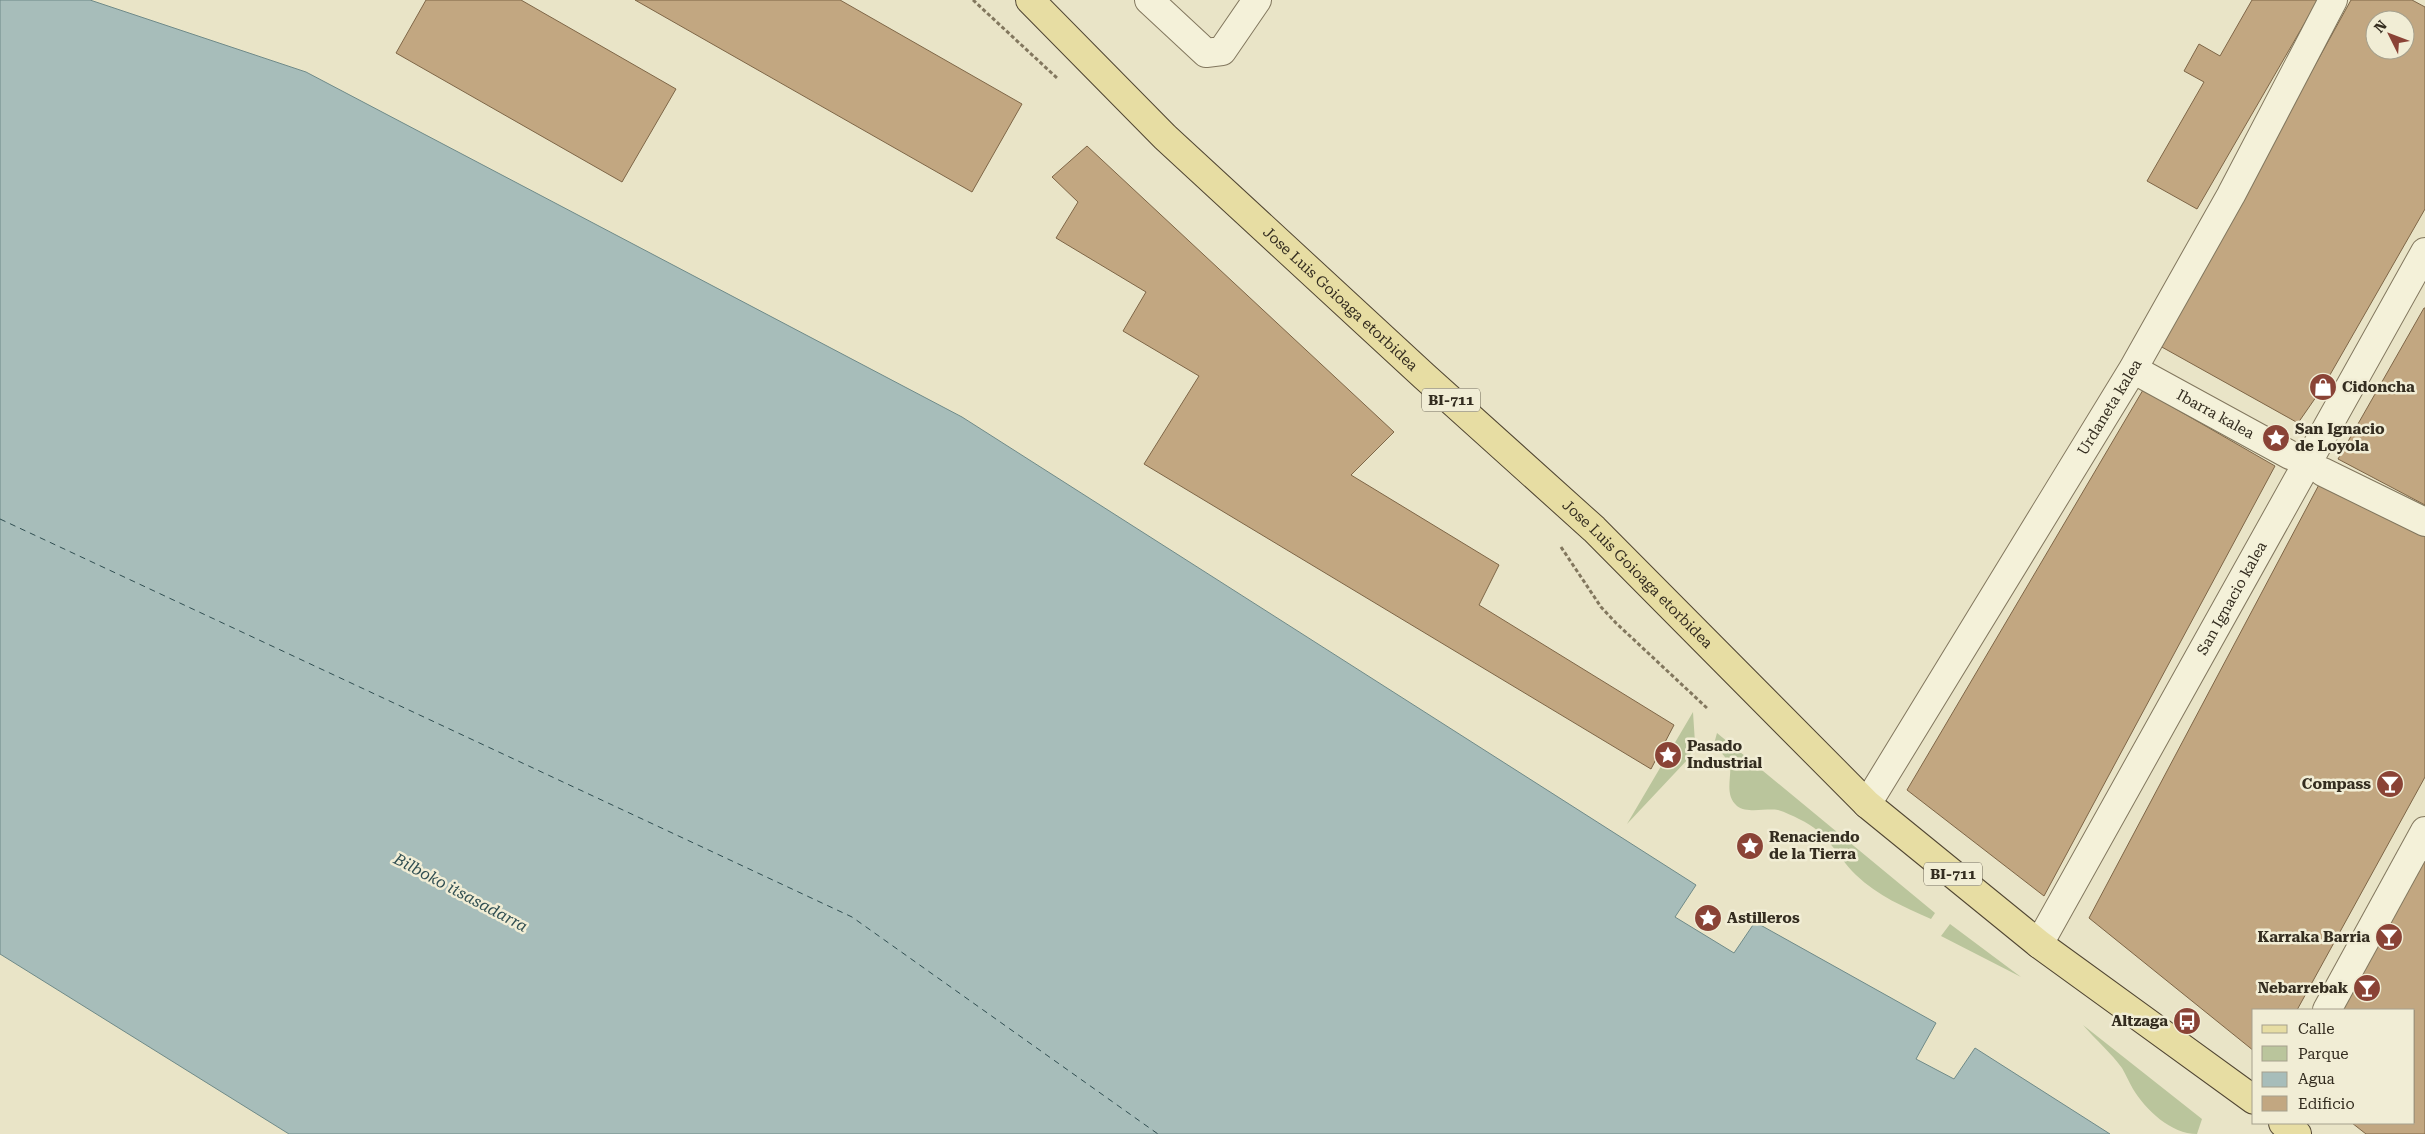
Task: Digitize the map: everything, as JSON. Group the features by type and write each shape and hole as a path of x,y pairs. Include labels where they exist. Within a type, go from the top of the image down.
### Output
{"main road":[{"name":"Jose Luis Goioaga etorbidea","path":"1030,0 1165,137 1424,376 1594,529 1867,804"},
{"name":"BI-711","path":"1867,804 2040,944 2252,1099"},
{"path":"2284,1124 2297,1134"}],"street":[{"path":"1149,0 1206,53 1222,51 1257,0"},
{"name":"Urdaneta kalea","path":"1867,804 2133,369 2231,195 2333,0"},
{"name":"San Ignacio kalea","path":"2040,944 2425,252"},
{"name":"Ibarra kalea","path":"2140,373 2290,455"},
{"path":"2324,472 2425,522"},
{"path":"2328,1009 2425,831"}],"green space":[{"path":"1693,712 1695,743 1689,758 1627,824"},
{"path":"1717,733 1935,913 1931,919 1873,889 1856,875 1818,831 1792,815 1778,810 1746,810 1737,806 1731,797 1729,786 1730,763 1714,744"},
{"path":"1950,924 2021,977 1941,936"},
{"path":"2083,1025 2202,1119 2197,1134 2178,1130 2152,1112 2138,1097 2122,1068"}],"water":[{"name":"Bilboko itsasadarra","path":"0,0 90,0 306,72 962,417 1696,885 1675,917 1734,953 1755,922 1936,1023 1916,1059 1954,1079 1975,1048 2110,1134 289,1134 0,954"}],"building":[{"path":"426,0 521,0 676,89 622,182 396,53"},
{"path":"635,0 840,0 1022,104 972,192"},
{"path":"2252,0 2318,0 2197,209 2147,181 2204,82 2184,71 2199,44 2220,56"},
{"path":"2351,0 2412,0 2425,7 2425,209 2323,387 2298,423 2160,346"},
{"path":"1087,146 1394,432 1351,475 1499,565 1479,605 1674,725 1651,769 1144,464 1199,376 1123,331 1146,292 1056,238 1078,202 1052,177"},
{"path":"2425,308 2425,505 2338,459"},
{"path":"2143,390 2275,466 2044,896 1907,790"},
{"path":"2322,479 2425,534 2425,777 2298,1009 2252,1009 2252,1049 2089,918"},
{"path":"2425,857 2425,1134 2366,1134 2353,1124 2415,1124 2415,1009 2344,1009"}],"ferry route":[{"path":"0,519 852,917 1158,1134"}],"place":[{"name":"Cidoncha","path":"2323,387"},
{"name":"San Ignacio de Loyola","path":"2276,438"},
{"name":"Pasado Industrial","path":"1668,755"},
{"name":"Compass","path":"2390,784"},
{"name":"Renaciendo de la Tierra","path":"1750,846"},
{"name":"Astilleros","path":"1708,918"},
{"name":"Karraka Barria","path":"2389,937"},
{"name":"Nebarrebak","path":"2367,988"},
{"name":"Altzaga","path":"2187,1021"}]}
